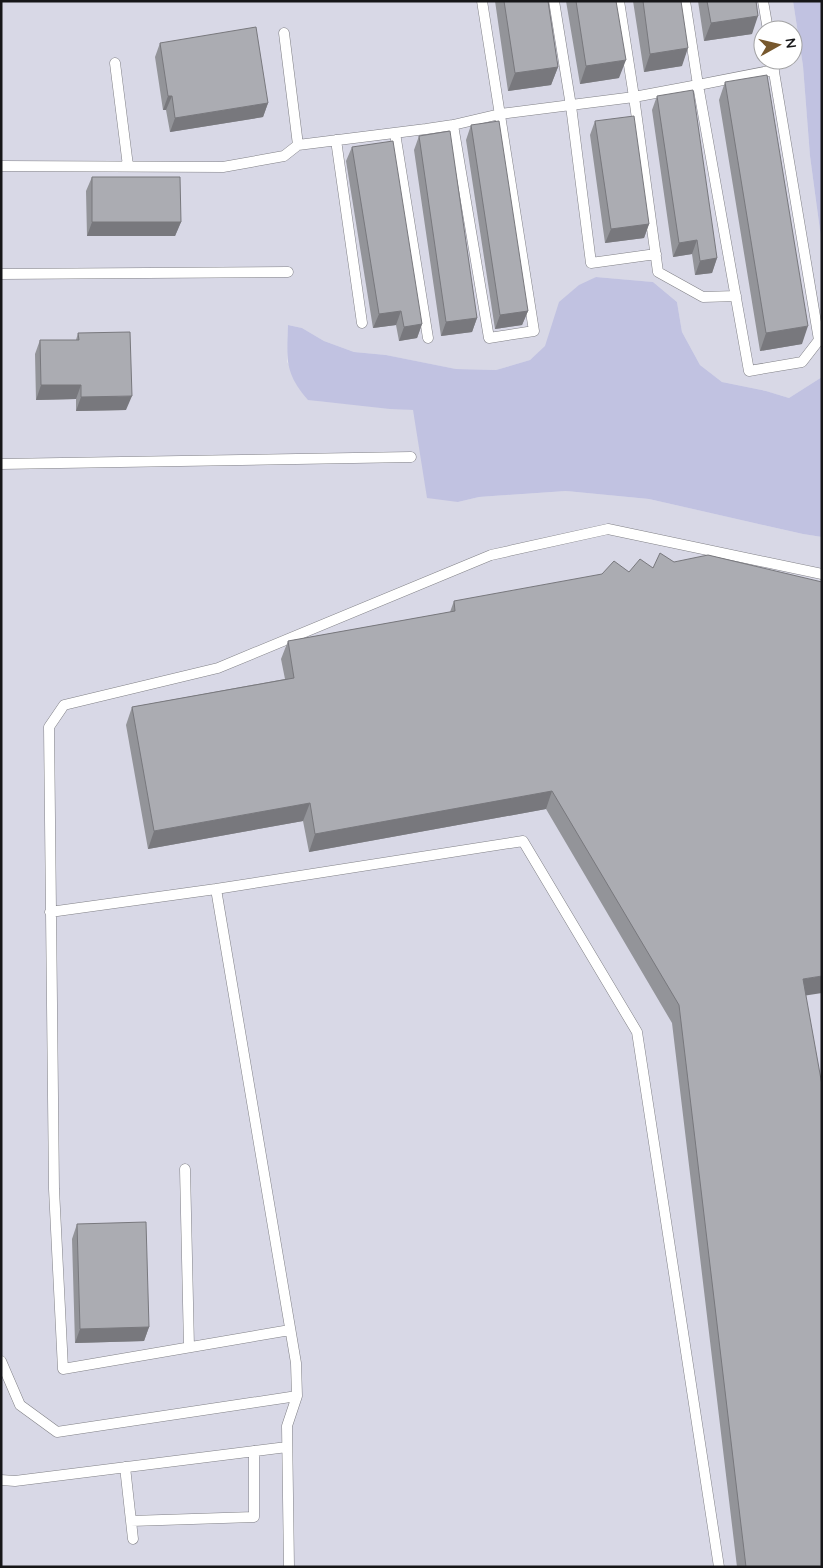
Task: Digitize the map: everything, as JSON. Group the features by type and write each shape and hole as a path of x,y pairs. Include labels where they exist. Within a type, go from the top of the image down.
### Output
{"lane":[{"path":"453,125 488,338 534,331 482,1"},
{"path":"554,1 571,106 591,263 656,254"},
{"path":"619,1 658,272 703,297 736,296"},
{"path":"685,1 698,85 749,371 802,362 818,340 774,70"},
{"path":"763,1 766,20"},
{"path":"284,33 298,145"},
{"path":"115,63 128,166"},
{"path":"1,166 223,166 284,156 298,145 453,125 500,114 634,97 698,85 754,70"},
{"path":"395,133 428,338"},
{"path":"336,140 362,323"},
{"path":"1,274 288,272"},
{"path":"1,464 411,457"},
{"path":"290,1330 63,1369 54,1190 49,728 64,705 218,668 492,555 608,529 822,574"},
{"path":"50,912 216,889 523,840 637,1032 719,1567"},
{"path":"216,889 296,1363 296,1396 287,1426 289,1567"},
{"path":"185,1169 189,1347"},
{"path":"1,1361 20,1405 57,1432 296,1396"},
{"path":"1,1480 15,1481 287,1447"},
{"path":"131,1520 254,1517 254,1451"},
{"path":"125,1467 133,1538"}],"shaded area":[{"path":"1,1 793,1 796,20 753,20 753,70 803,70 803,66 810,156 822,245 822,377 789,398 722,382 700,365 682,332 677,302 653,282 596,277 560,302 546,346 530,360 496,370 456,369 386,355 354,352 324,341 302,328 288,325 287,362 318,401 413,410 458,502 479,497 566,491 649,499 822,537 822,1567 1,1567"},
{"path":"793,1 822,1 822,245 810,156 803,66 803,20 796,20"},
{"path":"596,277 653,282 677,302 682,332 700,365 722,382 789,398 822,377 822,537 649,499 566,491 479,497 458,502 427,498 413,410 308,400 291,373 288,356 288,325 302,328 324,341 354,352 386,355 456,369 496,370 530,360 545,346 559,302 579,285"}],"building":[{"path":"504,1 548,1 558,67 515,73"},
{"path":"576,1 616,1 626,60 586,66"},
{"path":"643,1 681,1 688,48 650,54"},
{"path":"707,1 756,1 758,16 711,23"},
{"path":"256,27 268,103 175,118 172,96 168,96 160,43"},
{"path":"767,75 808,326 766,333 725,82"},
{"path":"693,90 717,258 700,261 697,240 679,243 657,96"},
{"path":"634,116 649,224 611,229 595,121"},
{"path":"499,121 528,311 500,315 471,125"},
{"path":"450,131 477,318 446,322 419,136"},
{"path":"393,141 422,324 404,327 401,311 379,314 352,147"},
{"path":"92,177 180,177 181,222 92,222"},
{"path":"130,332 132,396 81,397 81,385 41,385 40,340 79,340 78,333"},
{"path":"660,553 674,562 708,555 822,582 822,976 803,979 822,1085 822,1567 746,1567 679,1005 552,791 315,834 310,803 154,831 132,707 294,678 288,641 455,611 454,601 602,574 614,561 629,572 640,559 653,568"},
{"path":"146,1222 149,1327 80,1329 77,1224"}]}
